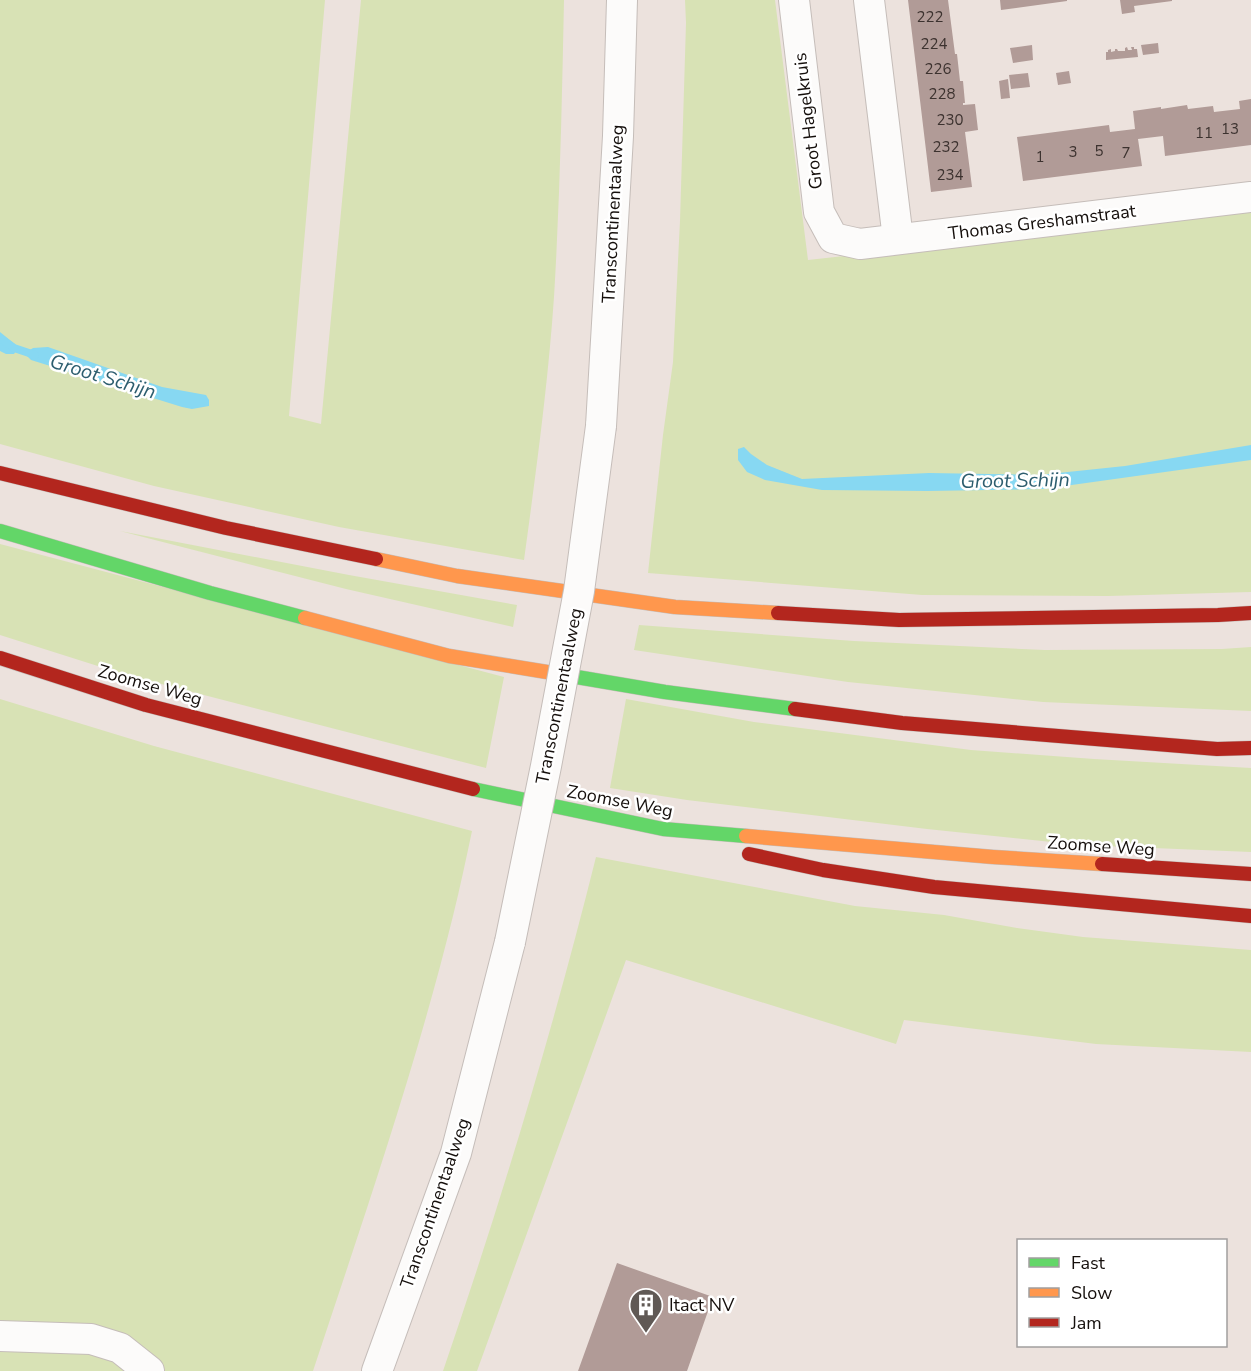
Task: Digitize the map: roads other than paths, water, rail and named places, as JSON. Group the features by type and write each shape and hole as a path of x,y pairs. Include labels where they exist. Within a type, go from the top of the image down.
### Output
{"highway":[{"path":"0,473 226,528 457,576 675,607 899,620 1251,613"},
{"path":"0,531 210,593 449,656 665,692 902,723 1217,748 1251,748"},
{"name":"Zoomse Weg","path":"0,658 146,705 471,789 663,829 993,857 1251,874"},
{"path":"663,829 732,849 823,870 934,887 1251,916"}],"street":[{"name":"Transcontinentaalweg","path":"377,1371 456,1153 510,942 579,591 601,426 618,136 622,0"},
{"name":"Groot Hagelkruis","path":"794,0 819,212 833,238"},
{"path":"869,0 898,240"},
{"name":"Thomas Greshamstraat","path":"833,238 860,244 1251,196"},
{"path":"0,1336 91,1339 120,1348 150,1371"}],"water":[{"path":"0,332 16,345 17,349 14,354 0,351"},
{"path":"48,347 162,387 206,395 209,406 192,409 182,407 31,360 27,356 27,352 33,348"},
{"path":"1251,445 1251,460 1043,489 822,490 765,480 747,472 738,460 738,449 744,447 767,465 802,479 929,473 1039,475 1125,466"}],"waterway":[{"name":"Groot Schijn","path":"0,338 14,348 35,355"}],"place":[{"name":"Itact NV","path":"646,1334"}]}
